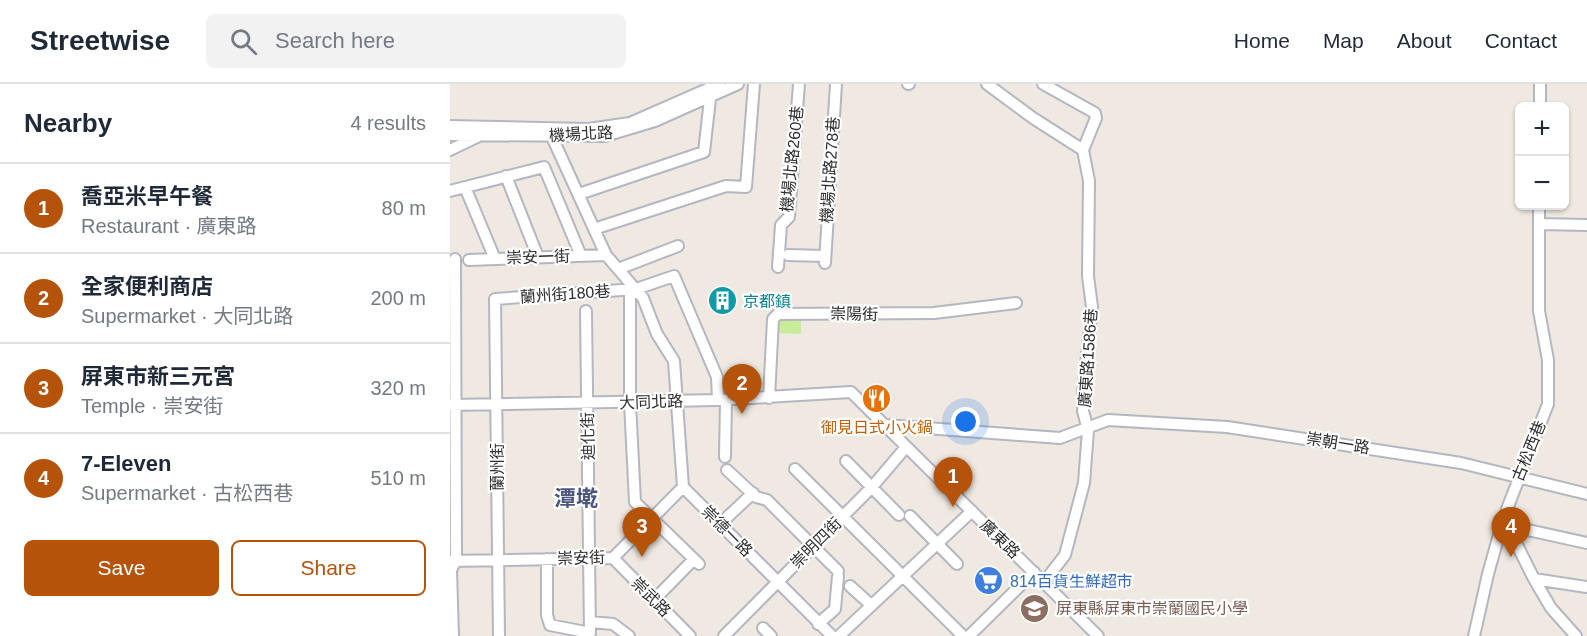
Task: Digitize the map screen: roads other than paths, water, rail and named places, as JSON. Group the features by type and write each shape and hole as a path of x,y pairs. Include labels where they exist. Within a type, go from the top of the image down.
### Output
{"street":[{"name":"機場北路","path":"450,135 481,131 588,129 630,123 718,84"},
{"name":"機場北路","path":"450,126 552,137 605,136 655,121 710,99 738,84"},
{"path":"594,229 726,186 746,188 754,84"},
{"name":"機場北路260巷","path":"778,267 781,225 789,217 799,84"},
{"name":"機場北路278巷","path":"788,255 825,260 836,84"},
{"path":"987,84 1033,118 1083,150 1096,118 1095,113 1043,84"},
{"path":"1540,84 1540,102"},
{"path":"579,194 704,152 710,99"},
{"path":"450,150 481,131"},
{"path":"552,137 606,255 643,298 657,334 674,361 683,487"},
{"name":"廣東路1586巷","path":"886,425 1060,438 1088,430 1083,411 1092,307 1088,228 1089,181 1083,150"},
{"path":"450,190 544,167 581,256"},
{"path":"506,176 538,257"},
{"path":"465,187 495,259"},
{"name":"古松西巷","path":"1539,210 1539,311 1548,360 1548,404 1518,477 1507,509 1505,525 1551,608 1576,636"},
{"path":"1539,224 1587,225"},
{"path":"618,269 678,246"},
{"name":"崇安一街","path":"469,260 606,255"},
{"path":"453,636 451,570 453,561 455,259"},
{"name":"蘭州街180巷","path":"495,299 636,289 674,276 717,377 722,400"},
{"path":"636,289 630,296 630,403 635,502 651,520 697,562 654,600"},
{"name":"蘭州街","path":"495,299 499,636"},
{"name":"崇陽街","path":"770,398 772,319 778,314 934,313 1016,303"},
{"name":"迪化街","path":"586,311 591,558 590,628"},
{"name":"大同北路","path":"453,405 722,400 851,392"},
{"name":"廣東路","path":"851,392 1098,636"},
{"path":"722,400 726,457"},
{"name":"崇朝一路","path":"1088,430 1108,420 1227,427 1449,461 1587,494"},
{"path":"1044,582 1065,555 1077,517 1084,483 1088,430"},
{"name":"崇明四街","path":"724,636 872,487 906,447"},
{"path":"846,461 957,564"},
{"path":"795,469 963,636"},
{"path":"727,470 753,493 767,500 815,545 838,573 835,609 818,624"},
{"name":"崇安街","path":"453,561 613,558 683,487"},
{"name":"崇德一路","path":"683,487 832,636"},
{"path":"720,524 753,493"},
{"path":"839,636 902,574 972,511"},
{"path":"1474,636 1505,525 1587,543"},
{"name":"崇武路","path":"613,558 690,636"},
{"path":"546,559 547,615 550,625 590,628 613,624 628,636"},
{"path":"969,636 1034,572"},
{"path":"1534,579 1587,587"},
{"path":"850,586 872,605"},
{"path":"762,628 771,636"}],"place":[{"name":"京都鎮","path":"722,301"},
{"name":"御見日式小火鍋","path":"877,399"},
{"name":"全家便利商店","path":"742,414"},
{"name":"喬亞米早午餐","path":"953,507"},
{"name":"屏東市新三元宮","path":"642,557"},
{"name":"7-Eleven","path":"1511,557"},
{"name":"814百貨生鮮超市","path":"989,581"},
{"name":"屏東縣屏東市崇蘭國民小學","path":"1035,608"}],"district":[{"name":"潭墘","path":"576,498"}]}
